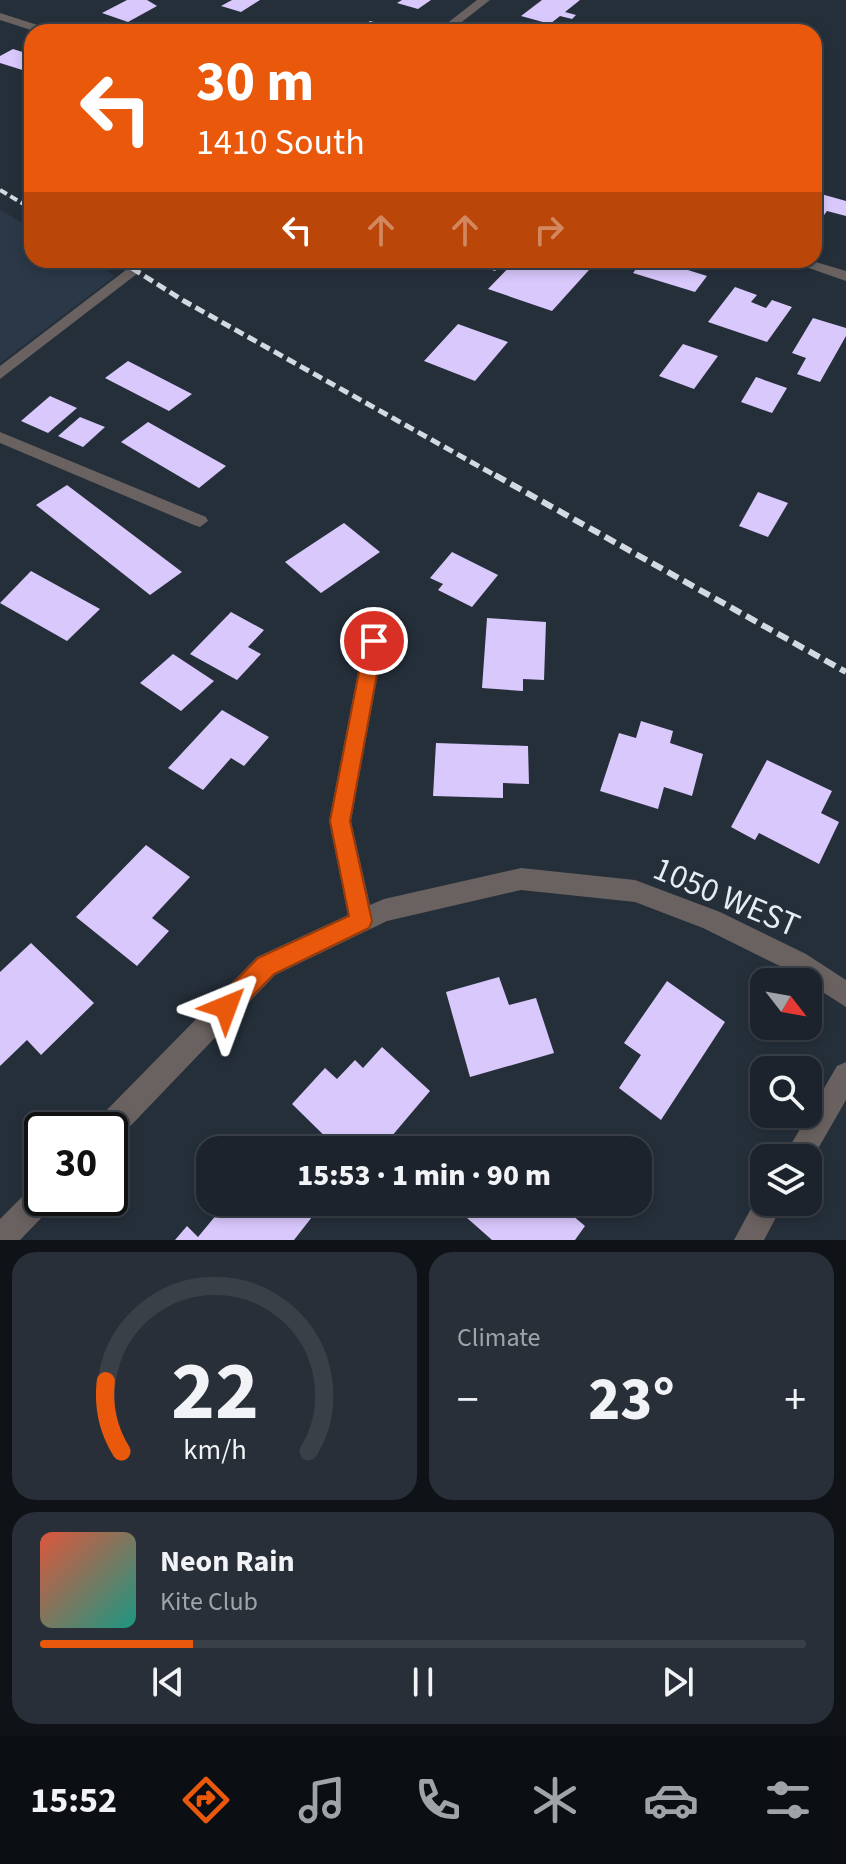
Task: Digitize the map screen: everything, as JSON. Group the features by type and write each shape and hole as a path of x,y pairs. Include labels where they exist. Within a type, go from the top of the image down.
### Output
{"street":[{"path":"452,24 484,0"},
{"path":"0,16 24,24"},
{"path":"0,374 138,268"},
{"path":"820,268 846,276"},
{"path":"373,916 340,821 374,641"},
{"name":"1050 WEST","path":"124,1112 266,966 373,916 521,879 635,891 711,920 785,956 846,995"},
{"path":"805,1144 846,1075"},
{"path":"0,1240 24,1215"},
{"path":"748,1240 762,1216"}],"lane":[{"path":"0,437 200,521"}],"shaded area":[{"path":"0,210 24,224 24,268 102,268 115,276 0,363"}],"building":[{"path":"127,0 147,0 157,6 128,22 102,13"},
{"path":"232,0 260,0 241,12 221,6"},
{"path":"402,0 431,0 418,9 397,3"},
{"path":"542,0 580,0 565,12 576,15 572,19 560,16 550,24 521,16"},
{"path":"13,49 24,52 24,70 0,63 0,56"},
{"path":"822,194 846,201 846,216 827,211 822,218"},
{"path":"508,268 591,268 552,311 488,289"},
{"path":"637,268 682,268 707,276 695,292 633,273"},
{"path":"735,287 757,295 751,302 766,308 772,300 792,307 767,342 708,322"},
{"path":"813,318 846,328 846,336 820,382 797,374 806,358 792,353"},
{"path":"458,324 508,342 475,381 424,361"},
{"path":"683,344 718,356 694,389 659,376"},
{"path":"128,361 192,394 169,411 105,378"},
{"path":"756,377 787,388 772,413 741,402"},
{"path":"50,396 77,408 48,433 21,421"},
{"path":"80,417 105,427 83,447 58,436"},
{"path":"148,422 226,466 199,488 121,442"},
{"path":"67,485 182,572 150,595 36,505"},
{"path":"758,492 788,503 768,537 739,526"},
{"path":"344,523 380,552 321,593 285,562"},
{"path":"452,552 498,575 472,607 438,590 443,584 430,578"},
{"path":"31,571 100,609 67,641 0,603"},
{"path":"231,612 264,630 248,647 261,654 237,680 190,654"},
{"path":"487,618 546,622 544,680 523,679 523,691 482,688"},
{"path":"173,654 214,681 181,711 140,683"},
{"path":"222,710 269,737 244,766 231,758 203,790 168,768"},
{"path":"641,721 673,731 670,743 703,754 692,796 664,787 658,809 600,791 619,733 636,738"},
{"path":"436,743 528,746 529,784 503,783 503,798 433,796"},
{"path":"767,760 832,791 821,813 839,822 819,864 759,833 755,840 731,827"},
{"path":"146,845 190,877 152,918 169,931 137,966 76,917"},
{"path":"31,943 94,1003 41,1055 27,1040 0,1066 0,972"},
{"path":"499,977 509,1005 536,998 554,1053 470,1077 446,992"},
{"path":"667,981 725,1022 661,1120 619,1088 641,1055 624,1043"},
{"path":"382,1047 430,1091 392,1136 325,1136 292,1104 325,1068 337,1079 355,1060 363,1068"},
{"path":"215,1216 312,1217 294,1240 175,1240 187,1226 198,1237"},
{"path":"465,1216 573,1216 585,1226 575,1240 492,1240"}],"railway":[{"path":"0,190 24,204"},
{"path":"132,268 184,301 498,477"},
{"path":"495,475 846,672"}],"route":[{"path":"226,1007 266,966 361,921 340,821 374,641"}]}
